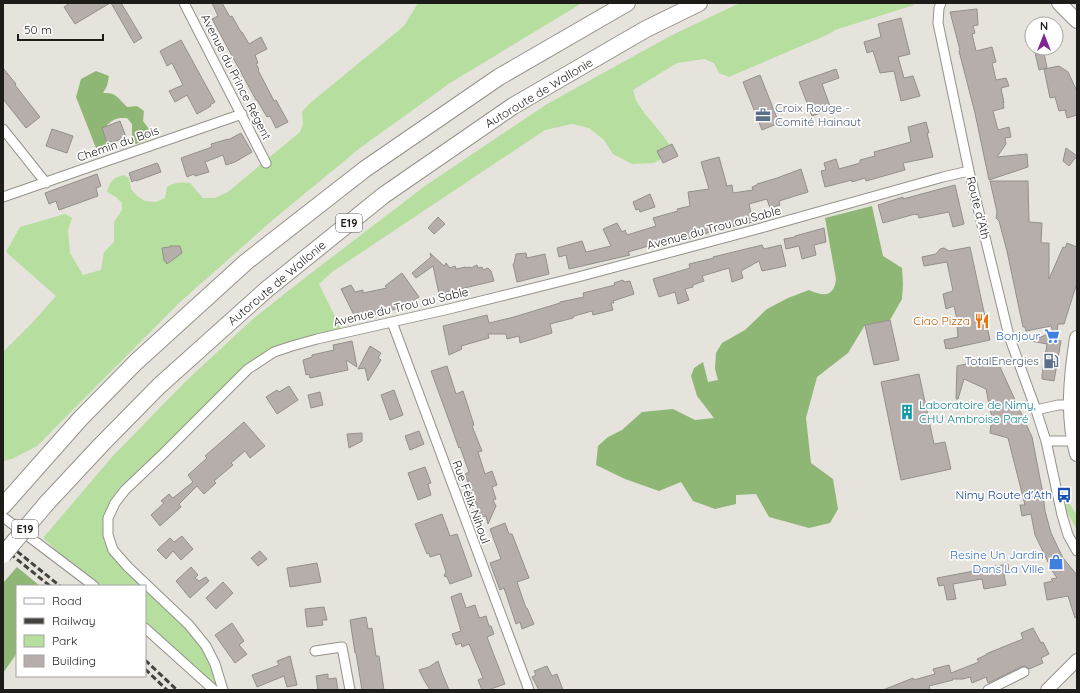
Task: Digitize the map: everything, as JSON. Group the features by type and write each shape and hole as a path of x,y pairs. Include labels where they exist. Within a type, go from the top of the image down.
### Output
{"highway":[{"name":"E19","path":"3,506 80,419 136,362 246,262 365,169 499,77 627,3"},
{"name":"Autoroute de Wallonie","path":"3,555 46,504 100,446 160,386 266,290 384,195 513,106 646,29 699,3"}],"main road":[{"path":"1060,3 1077,21"},
{"path":"1075,448 1070,406 1073,364 1077,338"},
{"path":"1047,690 1077,660"}],"street":[{"name":"Avenue du Prince Régent","path":"184,3 266,163"},
{"name":"Route d'Ath","path":"941,3 939,8 938,23 969,171 1009,336 1046,441 1062,516 1068,535 1077,551"},
{"name":"Chemin du Bois","path":"3,197 242,114"},
{"path":"3,129 46,183"},
{"name":"Avenue du Trou au Sable","path":"223,690 216,664 206,646 189,625 113,550 108,535 108,518 115,503 125,490 243,373 259,361 274,352 317,339 578,277 969,171"},
{"name":"Rue Félix Nihoul","path":"392,322 529,690"},
{"path":"1036,410 1058,406 1070,406"},
{"path":"1046,441 1075,448"},
{"path":"3,517 93,585"},
{"path":"146,629 214,690"},
{"path":"315,651 342,648 350,690"},
{"path":"988,690 1024,672"}],"green space":[{"path":"418,3 582,3 450,83 360,148 275,218 179,303 37,446 12,459 3,461 3,352 56,296 6,252 20,227 65,214 72,218 68,230 70,253 83,275 101,270 104,252 114,242 114,222 122,210 122,203 116,197 107,192 112,180 124,175 129,178 131,189 137,196 145,201 156,202 165,198 167,187 184,182 190,183 203,198 215,198 228,192 300,132 303,124 302,112 309,104 404,26"},
{"path":"740,3 913,3 914,5 835,30 827,35 729,77 719,73 714,63 704,59 677,63 633,90 641,108 670,146 666,156 654,163 632,164 613,154 604,140 589,128 572,124 545,130 332,272 319,284 343,333 259,361 125,490 108,518 113,550 206,646 223,690 214,690 146,629 146,585 94,585 43,538 112,457 187,380 254,318 425,186 547,104 674,34"},
{"path":"96,71 109,76 107,86 103,93 114,95 127,107 137,106 144,111 143,121 149,129 148,139 136,144 132,141 132,124 127,118 118,118 107,125 107,134 113,149 109,153 103,153 96,148 76,97 81,79"},
{"path":"872,206 883,256 902,268 902,299 890,320 865,325 848,353 817,377 806,418 811,463 833,479 838,509 830,523 809,528 769,517 756,494 736,495 736,504 715,509 693,501 681,482 659,491 625,479 596,465 598,446 608,437 622,430 642,412 673,409 695,420 714,418 697,396 691,376 694,368 703,362 708,382 718,380 715,369 716,353 722,343 745,330 767,309 788,298 809,290 827,294 833,290 836,279 825,218"},
{"path":"1059,488 1077,515 1077,530 1061,502"},
{"path":"17,567 39,585 16,585 16,654 3,673 3,583"}],"building":[{"path":"70,3 110,3 75,24 64,7"},
{"path":"111,3 121,3 142,38 134,43"},
{"path":"212,3 222,3 230,17 232,16 249,44 261,37 267,49 255,55 258,63 256,64 274,101 276,100 288,122 276,128 270,116 267,117 256,100 212,19 218,16"},
{"path":"977,9 978,25 973,26 975,33 972,34 976,51 992,47 996,62 992,63 996,80 1006,78 1009,86 1001,88 1004,108 993,111 998,130 1009,127 1011,137 1005,138 1006,144 997,157 1027,154 1028,167 989,180 975,113 950,12"},
{"path":"901,18 910,54 898,57 904,78 913,76 920,96 901,101 894,71 880,73 873,51 867,53 864,42 881,37 878,24"},
{"path":"181,40 215,102 197,114 187,95 175,102 169,91 183,85 172,63 167,66 160,51"},
{"path":"1036,56 1045,56 1047,68 1039,70"},
{"path":"1059,66 1068,72 1077,91 1077,115 1067,118 1065,110 1059,111 1055,97 1050,98 1044,69"},
{"path":"3,68 40,117 26,128 3,99"},
{"path":"836,69 839,78 822,84 831,109 812,116 799,82"},
{"path":"760,75 779,123 762,130 743,82"},
{"path":"120,121 126,137 107,143 102,128"},
{"path":"926,122 933,157 903,163 905,170 866,181 865,178 825,187 821,171 826,170 824,163 836,159 839,169 860,163 860,160 875,156 874,152 911,142 908,127"},
{"path":"52,129 73,136 67,153 46,146"},
{"path":"241,133 252,152 235,162 226,165 223,155 205,162 209,172 195,176 194,174 187,177 181,158 212,147 211,144 228,140"},
{"path":"672,144 678,156 663,163 657,151"},
{"path":"1066,148 1077,156 1069,166 1063,161"},
{"path":"719,157 727,186 732,185 733,193 753,190 752,187 757,184 801,169 808,192 779,201 780,205 770,208 767,199 749,204 753,222 721,229 670,244 669,240 628,252 630,255 569,269 566,255 559,257 557,248 582,241 586,252 611,246 603,229 617,223 622,232 625,230 627,235 656,226 653,218 690,206 688,192 709,189 701,162"},
{"path":"157,163 161,172 132,182 129,173"},
{"path":"97,174 101,186 96,188 98,196 59,210 56,201 49,204 45,193"},
{"path":"990,181 1028,181 1029,222 1042,223 1041,243 1049,243 1049,279 1063,247 1065,248 1067,243 1077,247 1077,283 1064,324 1058,324 1056,340 1061,341 1054,381 1042,379 1047,344 1031,341 1053,332 1051,326 1026,331 1025,327 1023,327 1007,251 999,221 996,218 997,212"},
{"path":"955,185 964,224 953,227 949,212 919,218 918,214 915,214 883,223 878,205 903,197 903,199"},
{"path":"650,194 655,207 640,212 639,209 636,210 633,202"},
{"path":"438,217 445,224 434,234 428,228"},
{"path":"824,228 826,242 814,245 816,255 802,259 799,246 786,249 784,239"},
{"path":"762,245 764,249 781,245 786,266 762,271 759,261 741,271 743,278 732,282 729,268 702,276 704,281 693,285 693,287 685,289 689,300 678,304 675,292 659,297 653,279 690,268 689,264"},
{"path":"180,246 182,253 167,264 164,260 162,248"},
{"path":"970,247 990,340 946,349 944,340 958,337 958,324 954,306 946,309 943,294 953,291 947,262 924,266 922,257 936,254 940,249 944,248 949,251"},
{"path":"430,253 444,266 446,263 450,268 455,266 456,269 466,267 471,268 477,265 478,268 482,267 483,270 488,268 491,271 494,281 439,294 433,266 416,278 412,273 431,257"},
{"path":"526,253 527,258 545,254 549,274 517,282 513,264 516,254"},
{"path":"402,273 419,297 404,307 356,319 341,289 351,285 355,292 363,290 363,293 387,288 385,286"},
{"path":"623,280 624,282 630,281 634,294 613,301 614,303 611,303 613,310 593,315 592,311 550,324 552,333 520,343 519,336 507,339 506,334 488,334 489,338 461,346 462,349 449,355 443,326 487,315 489,323 514,317 560,302 584,297 583,293 615,285 614,283"},
{"path":"890,320 899,360 874,365 865,325"},
{"path":"352,341 357,367 346,360 348,370 310,378 309,374 306,375 303,360 312,357 312,355 334,350 333,345"},
{"path":"370,346 381,353 378,358 381,360 368,381 365,368 358,369"},
{"path":"995,356 1032,437 1045,511 1051,533 1063,558 1077,575 1077,617 1075,618 1068,596 1047,600 1044,583 1053,581 1051,579 1057,578 1051,569 1052,568 1035,535 1031,514 1022,516 1020,505 1025,505 1008,438 990,433 992,416 988,405 986,389 964,379 958,399 956,399 957,366 979,361 980,363"},
{"path":"447,366 456,394 463,391 474,425 472,426 482,451 478,452 485,474 492,471 497,485 492,487 496,499 493,500 496,506 488,524 486,516 481,517 475,500 467,503 464,494 471,491 465,474 469,472 431,371"},
{"name":"Laboratoire de Nimy, CHU Ambroise Paré","path":"919,374 934,444 945,442 951,469 901,480 881,382"},
{"path":"289,386 298,400 277,414 266,397 277,390 279,392"},
{"path":"394,390 403,415 390,420 381,395"},
{"path":"320,392 323,405 311,408 308,395"},
{"path":"244,422 265,446 250,458 245,451 231,463 233,465 214,481 216,483 204,494 197,486 179,504 181,507 160,526 151,515 164,503 161,501 169,494 173,498 193,482 188,475 207,458 205,456"},
{"path":"419,431 424,444 410,450 405,436"},
{"path":"362,433 362,441 349,448 347,434"},
{"path":"425,467 431,483 428,484 431,495 418,500 408,473"},
{"path":"442,514 450,536 457,534 472,576 450,584 447,577 444,576 446,572 440,554 430,557 429,553 427,554 415,524"},
{"path":"505,523 509,534 512,534 529,578 517,582 526,608 534,624 522,629 520,622 516,624 504,588 500,590 490,563 501,559 490,529"},
{"path":"182,536 193,549 181,560 173,551 166,559 157,550 170,538 174,542"},
{"path":"260,551 267,559 258,566 251,558"},
{"path":"317,563 321,582 290,587 287,568"},
{"path":"1008,564 1009,574 1004,575 1006,585 984,589 982,579 953,584 956,599 947,600 944,585 939,586 937,578"},
{"path":"191,567 198,575 195,578 199,581 206,577 209,581 190,598 176,581"},
{"path":"223,582 233,593 216,609 206,598"},
{"path":"461,593 466,608 475,605 479,617 486,616 489,626 491,626 494,634 487,637 505,684 488,690 482,690 478,680 483,678 469,644 462,647 461,643 456,645 452,634 461,631 451,597"},
{"path":"324,607 327,620 322,620 323,625 307,627 305,609"},
{"path":"366,617 368,629 372,628 376,656 379,656 384,690 362,690 350,620"},
{"path":"232,623 244,641 239,645 247,654 235,663 215,635"},
{"path":"1033,628 1049,654 1041,658 1043,663 1029,669 1025,666 1021,667 988,683 986,677 972,683 970,677 963,679 952,679 953,680 929,686 930,690 883,690 913,678 914,680 935,674 933,669 949,665 951,673 979,662 977,659 986,654 1023,639 1021,633"},
{"path":"290,656 297,685 287,687 284,676 257,687 252,675 279,665 277,661"},
{"path":"438,661 449,690 430,690 419,670 429,667"},
{"path":"547,666 552,676 557,674 563,690 539,690 532,677 536,675 534,671"},
{"path":"328,674 328,679 336,678 338,690 318,690 316,676"}],"railway":[{"path":"3,540 59,585"},
{"path":"3,548 49,585"},
{"path":"146,661 177,690"},
{"path":"146,670 167,690"}],"place":[{"name":"Croix Rouge - Comité Hainaut","path":"763,115"},
{"name":"Ciao Pizza","path":"982,321"},
{"name":"Bonjour","path":"1052,336"},
{"name":"TotalEnergies","path":"1051,361"},
{"name":"Laboratoire de Nimy, CHU Ambroise Paré","path":"907,412"},
{"name":"Nimy Route d'Ath","path":"1064,495"},
{"name":"Resine Un Jardin Dans La Ville","path":"1056,562"}]}
